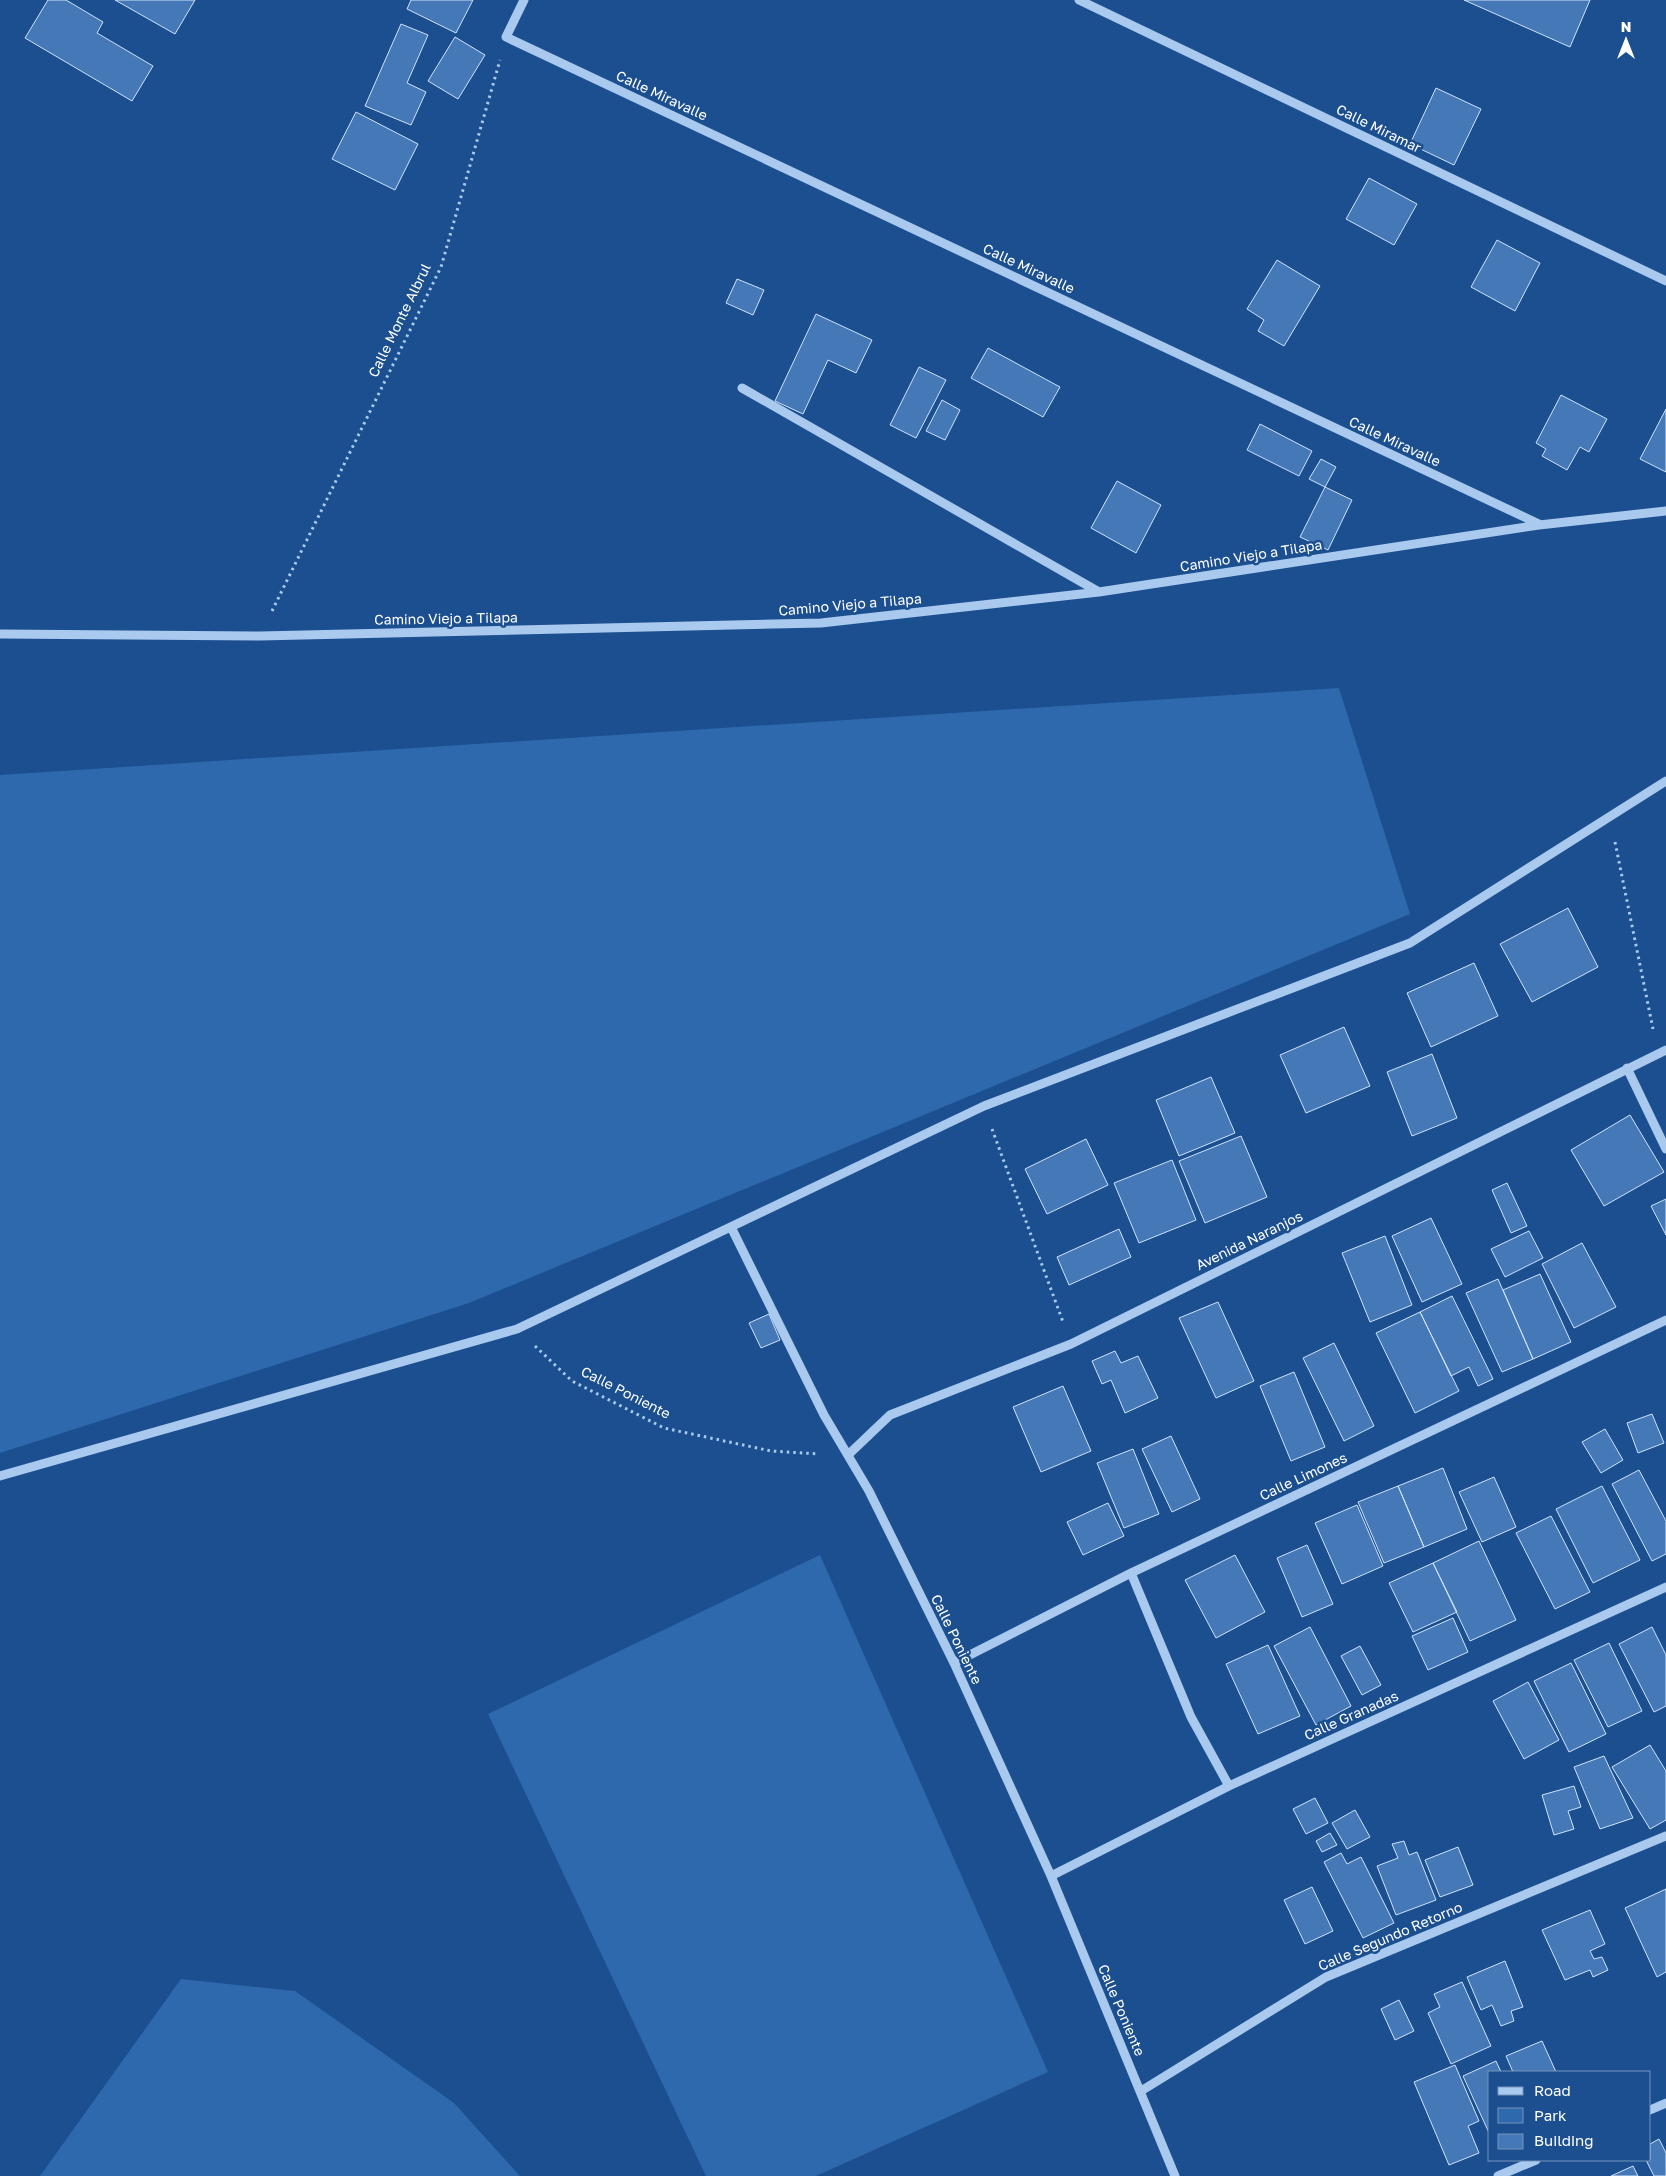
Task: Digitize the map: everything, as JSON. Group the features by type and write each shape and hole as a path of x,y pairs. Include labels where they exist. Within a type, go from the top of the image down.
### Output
{"street":[{"path":"506,37 524,0"},
{"name":"Calle Miramar","path":"1079,0 1666,281"},
{"name":"Calle Miravalle","path":"506,37 1539,525"},
{"path":"742,388 1099,592"},
{"name":"Camino Viejo a Tilapa","path":"0,634 260,636 821,623 1099,592 1539,525 1666,511"},
{"path":"0,1476 517,1329 984,1106 1410,943 1666,781"},
{"name":"Avenida Naranjos","path":"848,1455 890,1415 1071,1344 1666,1050"},
{"path":"1627,1068 1666,1149"},
{"path":"731,1227 824,1415 848,1455"},
{"name":"Calle Limones","path":"954,1663 1131,1573 1666,1320"},
{"name":"Calle Poniente","path":"848,1455 870,1490 954,1663 1051,1876 1175,2176"},
{"path":"1131,1573 1191,1717 1229,1786"},
{"name":"Calle Granadas","path":"1051,1876 1229,1786 1666,1587"},
{"name":"Calle Segundo Retorno","path":"1141,2091 1326,1977 1666,1836"},
{"path":"1651,2110 1666,2103"},
{"path":"1498,2176 1534,2161"}],"path":[{"name":"Calle Monte Albrul","path":"260,636 441,267 506,37"},
{"path":"1610,817 1653,1031"},
{"path":"984,1106 1071,1344"},
{"name":"Calle Poniente","path":"517,1329 572,1381 664,1428 771,1451 848,1455"}],"green space":[{"path":"1339,688 1410,914 469,1303 0,1453 0,775"},
{"path":"820,1555 1048,2072 816,2176 706,2176 488,1714"},
{"path":"181,1979 295,1991 454,2103 520,2176 40,2176"}],"building":[{"path":"48,0 66,0 103,22 97,33 153,66 132,101 25,38"},
{"path":"115,0 195,0 175,34"},
{"path":"411,0 473,0 456,33 407,9"},
{"path":"1464,0 1590,0 1570,47"},
{"path":"401,24 428,35 407,83 426,92 411,125 365,106"},
{"path":"455,37 485,55 458,99 428,81"},
{"path":"1436,88 1481,109 1454,165 1410,144"},
{"path":"356,112 418,144 395,190 332,159"},
{"path":"1369,178 1417,204 1394,245 1346,219"},
{"path":"1497,240 1540,263 1515,311 1471,287"},
{"path":"1277,260 1320,286 1284,346 1258,331 1264,320 1247,309"},
{"path":"737,279 764,290 753,315 726,303"},
{"path":"816,314 872,340 856,373 828,360 803,414 775,401"},
{"path":"988,348 1060,387 1043,417 971,378"},
{"path":"919,367 946,380 916,438 890,425"},
{"path":"1561,395 1607,419 1589,452 1580,447 1567,470 1542,456 1546,449 1536,443"},
{"path":"942,400 960,410 945,440 926,431"},
{"path":"1666,409 1666,472 1640,459"},
{"path":"1260,424 1312,451 1299,476 1247,450"},
{"path":"1321,459 1336,467 1325,487 1309,479"},
{"path":"1117,481 1161,505 1136,553 1091,528"},
{"path":"1325,487 1352,500 1328,550 1300,537"},
{"path":"1568,908 1598,967 1532,1002 1500,944"},
{"path":"1474,963 1498,1016 1431,1047 1407,993"},
{"path":"1344,1027 1370,1086 1306,1113 1280,1055"},
{"path":"1432,1054 1457,1118 1412,1136 1387,1072"},
{"path":"1211,1077 1235,1133 1179,1156 1156,1100"},
{"path":"1630,1115 1664,1172 1604,1206 1571,1150"},
{"path":"1241,1136 1267,1197 1205,1223 1179,1161"},
{"path":"1086,1139 1108,1185 1047,1214 1025,1169"},
{"path":"1172,1160 1196,1220 1139,1243 1114,1183"},
{"path":"1507,1183 1527,1226 1511,1233 1492,1190"},
{"path":"1666,1199 1666,1235 1651,1206"},
{"path":"1431,1218 1462,1284 1422,1302 1392,1236"},
{"path":"1119,1229 1131,1257 1069,1285 1057,1257"},
{"path":"1529,1231 1543,1258 1505,1277 1491,1249"},
{"path":"1385,1236 1412,1305 1370,1322 1342,1253"},
{"path":"1582,1243 1616,1307 1574,1328 1542,1264"},
{"path":"1540,1274 1571,1342 1533,1359 1503,1290"},
{"path":"1498,1279 1533,1359 1502,1372 1466,1293"},
{"path":"1452,1296 1493,1379 1478,1386 1469,1367 1451,1376 1420,1312"},
{"path":"1218,1302 1254,1381 1216,1398 1179,1318"},
{"path":"1420,1312 1459,1391 1415,1413 1376,1333"},
{"path":"769,1314 780,1340 761,1348 749,1323"},
{"path":"1334,1343 1374,1426 1344,1441 1303,1358"},
{"path":"1115,1351 1121,1363 1138,1356 1158,1398 1125,1413 1111,1380 1102,1384 1092,1361"},
{"path":"1294,1372 1325,1447 1291,1461 1260,1386"},
{"path":"1063,1386 1091,1451 1041,1472 1013,1407"},
{"path":"1652,1414 1664,1443 1638,1453 1627,1423"},
{"path":"1605,1429 1623,1460 1601,1473 1582,1442"},
{"path":"1171,1436 1200,1499 1172,1512 1142,1449"},
{"path":"1133,1449 1159,1514 1124,1528 1097,1463"},
{"path":"1443,1468 1467,1529 1424,1547 1398,1486"},
{"path":"1639,1470 1666,1521 1666,1554 1652,1561 1612,1484"},
{"path":"1494,1477 1516,1527 1482,1542 1459,1492"},
{"path":"1398,1486 1424,1547 1384,1563 1358,1502"},
{"path":"1602,1486 1640,1560 1593,1583 1556,1509"},
{"path":"1108,1503 1124,1536 1083,1555 1067,1522"},
{"path":"1357,1505 1383,1566 1342,1584 1315,1523"},
{"path":"1551,1516 1590,1592 1555,1609 1516,1533"},
{"path":"1479,1541 1516,1620 1470,1641 1433,1563"},
{"path":"1307,1545 1333,1604 1302,1617 1277,1558"},
{"path":"1235,1555 1265,1612 1216,1638 1185,1580"},
{"path":"1433,1563 1457,1612 1413,1632 1389,1583"},
{"path":"1453,1618 1468,1652 1428,1670 1412,1636"},
{"path":"1310,1627 1351,1706 1316,1725 1274,1646"},
{"path":"1652,1627 1666,1655 1666,1706 1654,1712 1619,1644"},
{"path":"1609,1643 1642,1711 1608,1727 1574,1660"},
{"path":"1268,1645 1300,1716 1258,1734 1226,1664"},
{"path":"1360,1646 1381,1685 1362,1695 1341,1656"},
{"path":"1571,1663 1606,1734 1569,1752 1534,1681"},
{"path":"1528,1682 1559,1740 1524,1759 1493,1701"},
{"path":"1650,1745 1666,1771 1666,1820 1650,1829 1612,1767"},
{"path":"1604,1756 1633,1818 1600,1829 1574,1767"},
{"path":"1574,1786 1581,1807 1568,1811 1574,1829 1554,1835 1542,1795"},
{"path":"1315,1798 1328,1823 1306,1834 1293,1809"},
{"path":"1355,1810 1370,1837 1347,1849 1332,1823"},
{"path":"1330,1833 1337,1845 1322,1852 1316,1841"},
{"path":"1404,1841 1409,1855 1417,1852 1436,1900 1396,1915 1377,1866 1398,1858 1392,1844"},
{"path":"1458,1847 1473,1885 1440,1897 1425,1860"},
{"path":"1341,1853 1347,1864 1361,1857 1394,1923 1363,1938 1324,1862"},
{"path":"1312,1887 1333,1931 1305,1944 1284,1900"},
{"path":"1666,1889 1666,1972 1657,1977 1625,1908"},
{"path":"1590,1910 1605,1944 1590,1951 1594,1959 1602,1957 1608,1970 1593,1977 1590,1970 1565,1980 1542,1930"},
{"path":"1505,1961 1523,2007 1511,2011 1514,2021 1501,2026 1492,2005 1481,2010 1467,1977"},
{"path":"1462,1982 1491,2046 1451,2064 1428,2013 1440,2007 1434,1994"},
{"path":"1399,2000 1414,2031 1395,2040 1381,2009"},
{"path":"1542,2041 1556,2071 1513,2071 1506,2056"},
{"path":"1496,2061 1501,2071 1488,2071 1488,2131 1463,2076"},
{"path":"1455,2065 1479,2121 1468,2126 1479,2153 1449,2165 1414,2082"},
{"path":"1659,2139 1666,2153 1666,2176 1654,2176 1646,2161 1651,2161 1651,2143"},
{"path":"1633,2166 1638,2176 1611,2176"}]}
